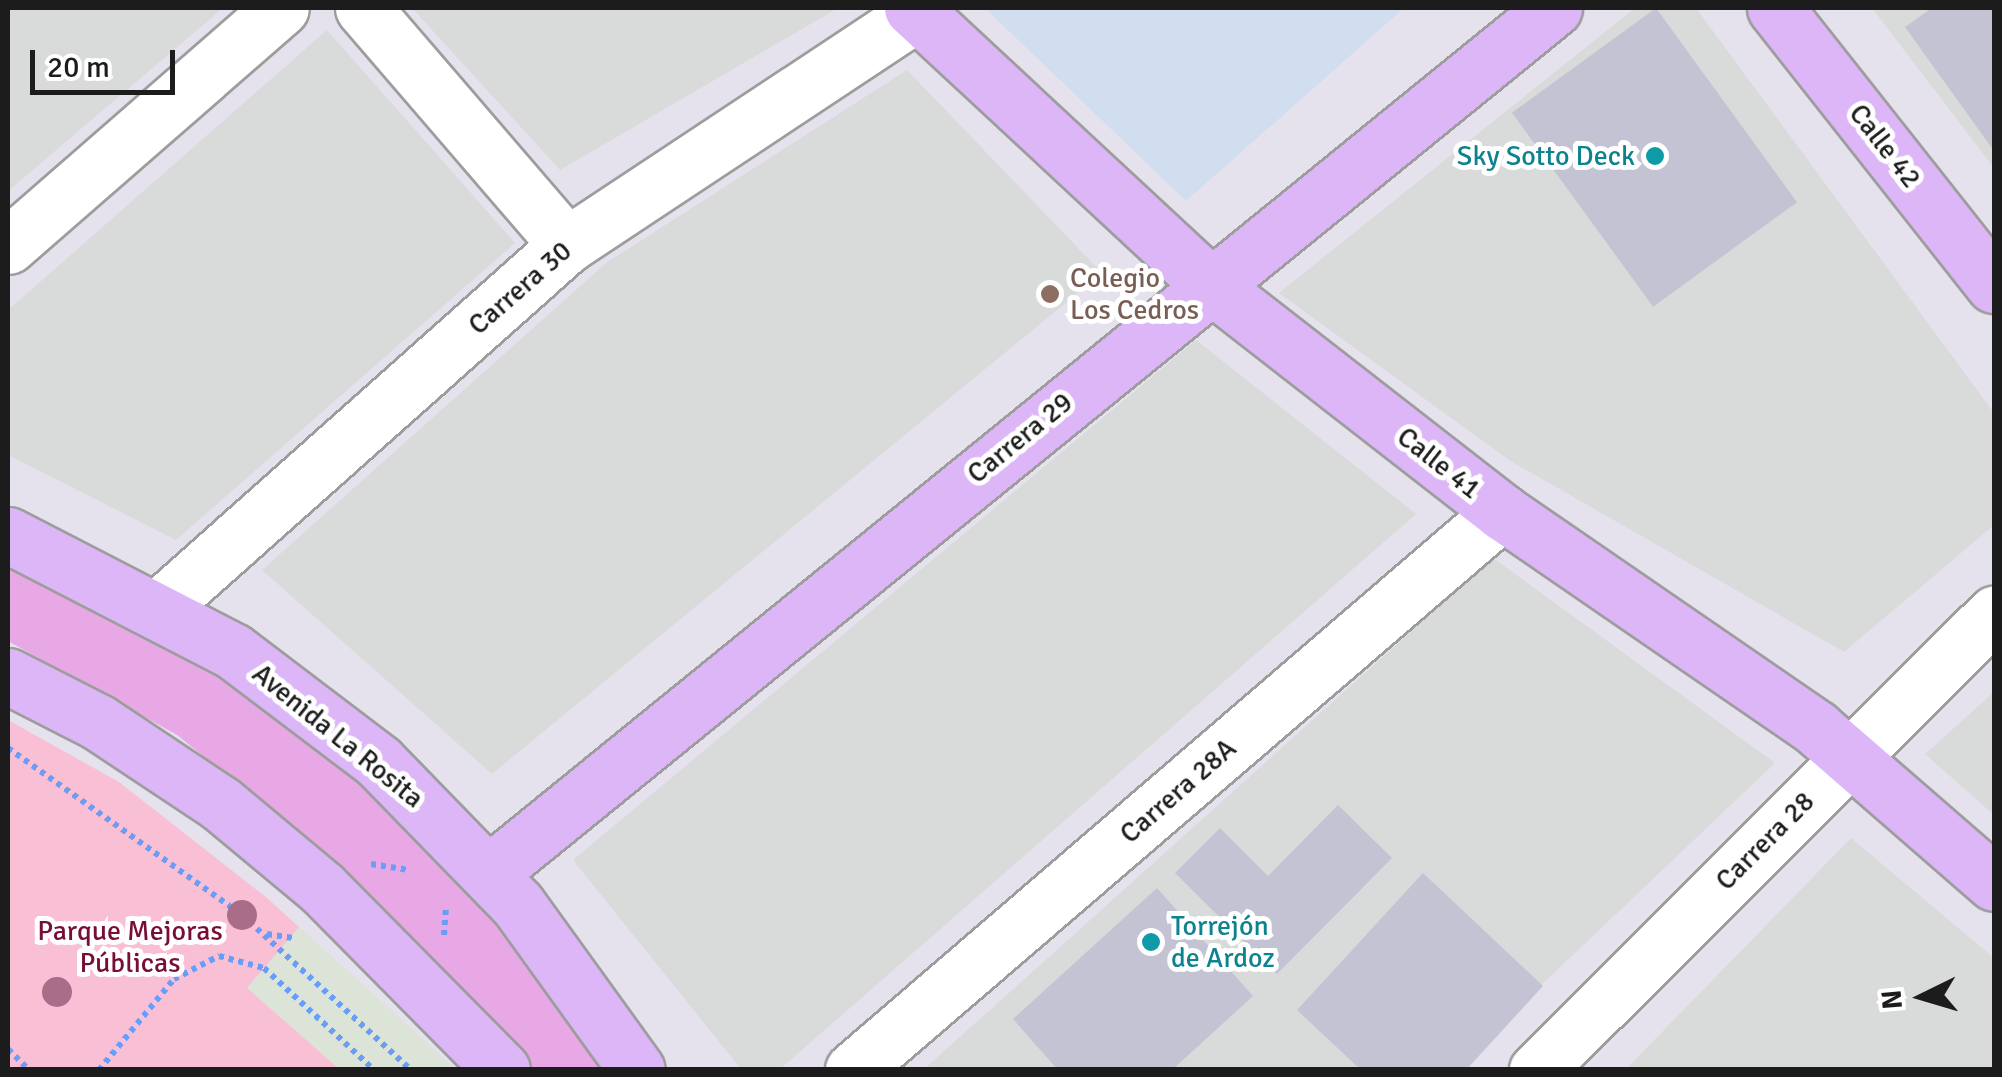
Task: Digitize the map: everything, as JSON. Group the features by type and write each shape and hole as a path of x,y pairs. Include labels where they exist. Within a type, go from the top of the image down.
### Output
{"street":[{"path":"8,246 281,8"},
{"path":"364,8 567,245"},
{"name":"Carrera 29","path":"468,883 1554,8"},
{"name":"Calle 42","path":"1775,8 1994,285"},
{"name":"Carrera 30","path":"158,609 567,245 914,10"},
{"name":"Calle 41","path":"914,10 1208,284 1502,512 1848,757 1994,882"},
{"name":"Carrera 28A","path":"854,1070 1502,512"},
{"name":"Avenida La Rosita","path":"8,534 233,651 379,762 468,883 636,1070"},
{"name":"Carrera 28","path":"1537,1070 1994,614"},
{"path":"8,676 98,722 220,803 322,888 502,1070"}],"path":[{"path":"8,748 242,914 410,1070"},
{"path":"352,862 430,873"},
{"path":"444,944 468,883"},
{"path":"98,1070 174,979 219,956 264,968 374,1070"},
{"path":"8,1049 29,1070"}],"shaded area":[{"path":"8,8 223,8 8,191"},
{"path":"412,8 838,8 560,170"},
{"path":"985,8 1404,8 1186,201"},
{"path":"1635,8 1696,8 1994,413 1994,525 1844,652 1509,460 1279,293"},
{"path":"1872,8 1994,8 1994,168"},
{"path":"327,30 515,243 176,540 8,455 8,310"},
{"path":"907,70 1102,273 492,774 262,570 606,263"},
{"path":"1196,340 1416,514 780,1069 741,1069 573,860"},
{"path":"8,557 216,673 394,798 474,889 609,1069 534,1069 295,830 177,735 8,641"},
{"path":"1493,558 1775,763 1453,1069 923,1070"},
{"path":"1994,692 1994,815 1925,754"},
{"path":"1851,838 1994,958 1994,1069 1626,1069"},
{"path":"299,927 455,1069 339,1069 247,988"}],"green space":[{"name":"Parque Mejoras Públicas","path":"8,720 119,782 267,898 455,1069 8,1069"}],"building":[{"name":"Sky Sotto Deck","path":"1656,8 1797,202 1653,307 1512,113"},
{"path":"1932,8 1994,8 1994,151 1905,27"},
{"path":"1338,805 1392,858 1277,974 1175,873 1220,828 1268,876"},
{"path":"1423,873 1543,986 1466,1070 1361,1070 1297,1010"},
{"name":"Torrejón de Ardoz","path":"1157,888 1253,996 1172,1070 1058,1070 1013,1019"}],"place":[{"name":"Sky Sotto Deck","path":"1655,156"},
{"name":"Colegio Los Cedros","path":"1050,294"},
{"name":"Torrejón de Ardoz","path":"1151,942"}]}
